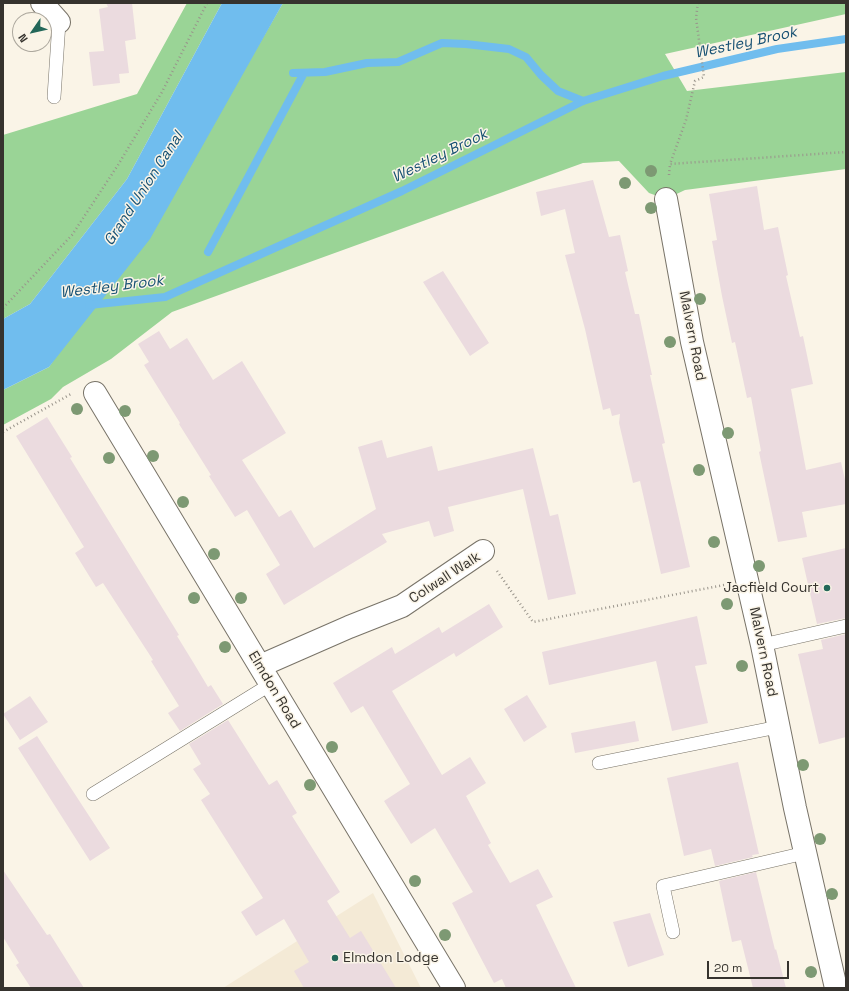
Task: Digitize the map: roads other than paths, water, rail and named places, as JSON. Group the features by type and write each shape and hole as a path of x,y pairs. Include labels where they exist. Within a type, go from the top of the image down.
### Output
{"street":[{"path":"42,3 59,22"},
{"name":"Malvern Road","path":"666,199 692,342 762,645 805,853 836,988"},
{"name":"Elmdon Road","path":"95,392 454,988"},
{"name":"Colwall Walk","path":"260,666 349,627 402,606 483,551"}],"lane":[{"path":"54,97 59,22"},
{"path":"762,645 846,626"},
{"path":"93,794 271,684"},
{"path":"599,763 778,727"},
{"path":"673,932 663,886 805,853"}],"water":[{"name":"Grand Union Canal","path":"222,3 283,3 150,239 49,367 3,390 3,319 30,304 127,179"}],"waterway":[{"name":"Westley Brook","path":"89,305 165,297 402,191 583,101 663,76 777,49 846,39"},
{"path":"293,73 325,72 367,63 398,62 442,43 466,44 509,49 526,57 541,75 558,91 583,101"},
{"path":"208,252 304,73"}],"place":[{"name":"Jacfield Court","path":"827,588"},
{"name":"Elmdon Lodge","path":"335,958"}]}
